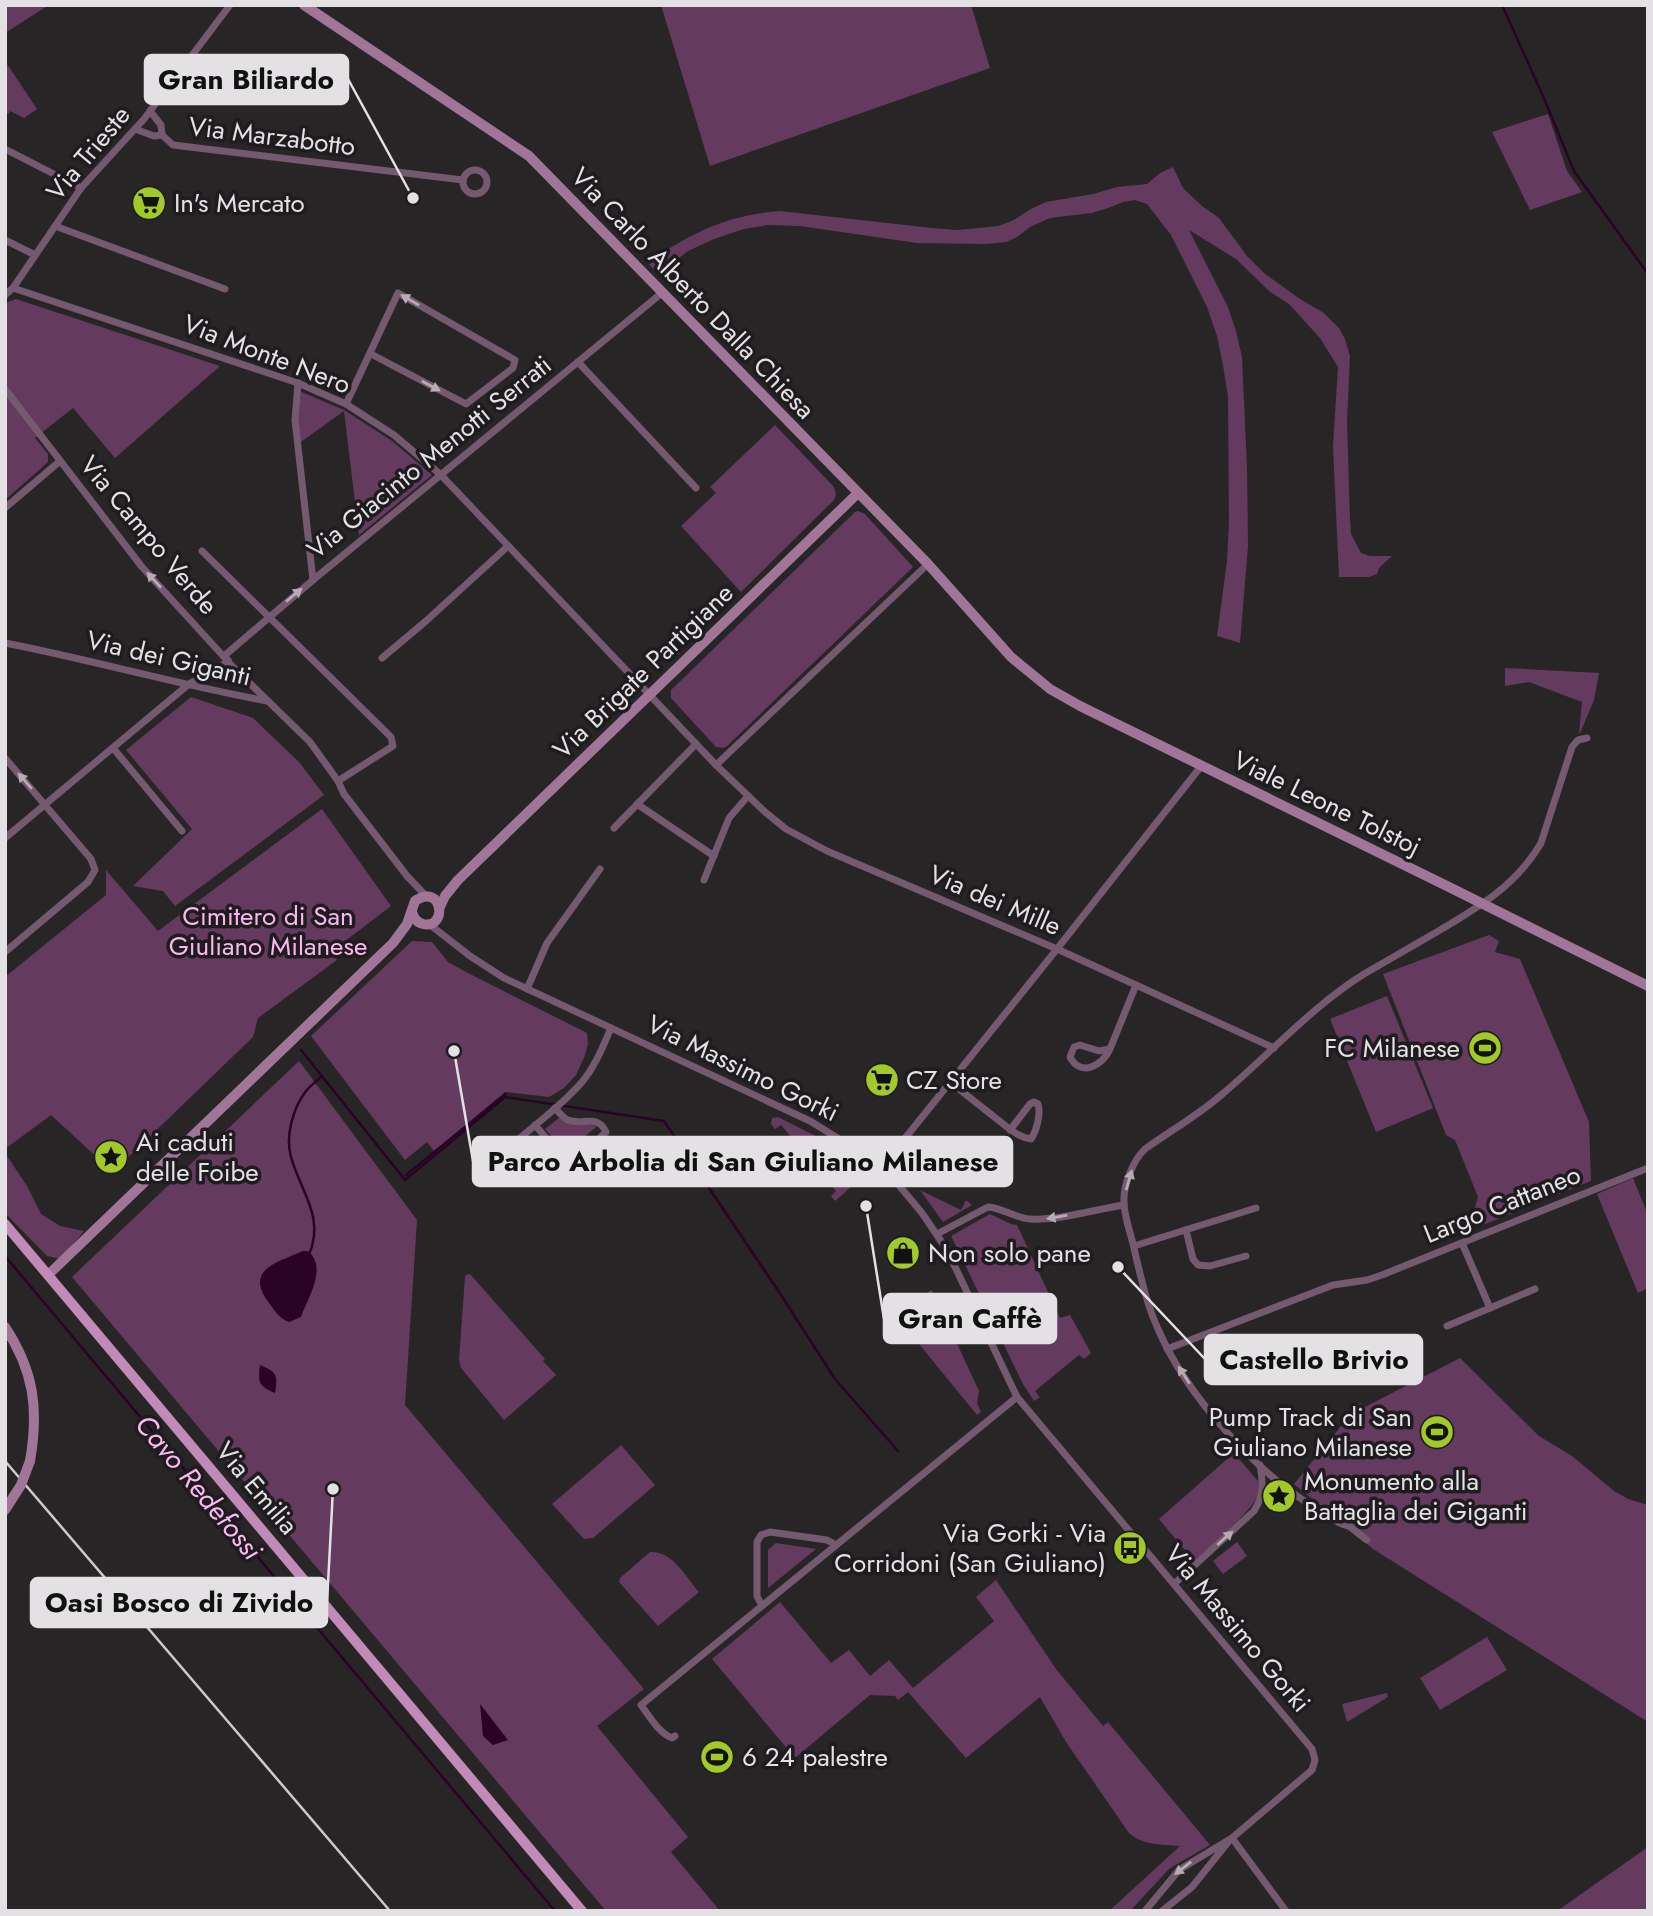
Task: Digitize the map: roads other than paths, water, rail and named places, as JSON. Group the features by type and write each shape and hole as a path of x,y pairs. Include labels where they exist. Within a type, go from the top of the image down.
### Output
{"main road":[{"name":"Via Emilia","path":"5,1224 582,1911"}],"street":[{"name":"Via Trieste","path":"5,295 13,288 81,188 150,111 230,5"},
{"name":"Via Carlo Alberto Dalla Chiesa","path":"304,5 529,156 928,564 999,643"},
{"name":"Via Carlo Alberto Dalla Chiesa","path":"310,5 320,16"},
{"path":"150,111 161,125 162,135"},
{"name":"Via Marzabotto","path":"135,129 154,136 162,135 173,145 463,180"},
{"path":"5,149 81,188"},
{"path":"55,226 225,289"},
{"path":"5,240 35,256"},
{"name":"Via Monte Nero","path":"13,288 298,383 346,404 394,436 441,475 649,695"},
{"name":"Via Giacinto Menotti Serrati","path":"205,688 226,658 269,616 663,292"},
{"path":"346,404 398,293 515,360 513,368 466,404 371,354"},
{"path":"578,362 696,488"},
{"path":"298,383 295,420 313,580"},
{"name":"Via Campo Verde","path":"5,389 142,567 267,701"},
{"path":"5,508 60,461"},
{"name":"Via Brigate Partigiane","path":"439,911 458,880 858,493"},
{"path":"382,658 508,546"},
{"path":"202,551 391,737 393,746 338,781"},
{"path":"716,765 928,564"},
{"name":"Viale Leone Tolstoj","path":"999,643 1020,665 1060,695 1648,986"},
{"name":"Via dei Giganti","path":"7,645 267,701 310,742 344,794 407,876 428,897"},
{"name":"Via Giacinto Menotti Serrati","path":"5,838 189,684 219,669"},
{"name":"Via dei Mille","path":"649,695 716,765 776,822 811,843 1057,949 1274,1048"},
{"path":"1367,1540 1286,1487 1260,1464 1208,1409 1167,1349 1152,1315 1124,1205 1130,1174 1137,1156 1212,1104 1318,1009 1359,977 1485,904 1518,873 1535,854 1545,833 1572,747 1578,740 1587,738"},
{"path":"614,828 696,744"},
{"path":"113,748 182,831"},
{"path":"5,758 46,804 94,866 94,873 88,882 5,952"},
{"path":"878,1166 890,1157 1202,765"},
{"path":"704,880 729,818 748,796"},
{"path":"637,804 714,856"},
{"path":"527,989 547,943 600,869"},
{"name":"Via dei Giganti","path":"407,876 415,901"},
{"name":"Via Brigate Partigiane","path":"428,897 458,880"},
{"path":"48,1275 393,943 404,930 415,901 428,897 435,899 439,911 437,920 393,943"},
{"name":"Via Massimo Gorki","path":"439,911 443,927 452,942"},
{"path":"412,912 415,920 425,924"},
{"name":"Via Massimo Gorki","path":"425,924 489,969 527,989 810,1121 847,1143 897,1183 937,1234 957,1269 1017,1397 1310,1746 1314,1754 1315,1766 1312,1770 1232,1838"},
{"path":"1110,1049 1096,1051 1080,1045 1072,1051 1071,1060 1079,1066 1089,1067 1102,1062 1110,1049 1136,985"},
{"path":"520,1138 567,1098 589,1073 611,1028"},
{"path":"950,1082 1010,1130 1023,1137 1031,1139 1038,1122 1040,1105 1035,1102 1030,1104 1010,1130"},
{"path":"535,1125 570,1163 606,1132 599,1123 567,1120 555,1108"},
{"name":"Largo Cattaneo","path":"1167,1349 1327,1287 1371,1279 1648,1168"},
{"path":"937,1234 988,1207 1022,1218 1038,1219 1124,1205"},
{"path":"1134,1246 1256,1208"},
{"path":"1186,1230 1193,1259 1199,1266 1210,1266 1246,1256"},
{"path":"1462,1242 1490,1308"},
{"path":"1447,1326 1535,1289"},
{"path":"5,1326 24,1360 30,1381 35,1420 30,1461 21,1485 5,1510"},
{"path":"675,1736 672,1738 666,1735 641,1705 1017,1397"},
{"path":"1174,1584 1254,1511 1262,1491 1260,1464"},
{"path":"762,1606 757,1595 757,1542 761,1535 770,1532 827,1540 836,1545"},
{"path":"1145,1911 1178,1870 1232,1838"},
{"path":"1162,1911 1192,1887 1232,1838"},
{"path":"1232,1838 1286,1911"}],"waterway":[{"path":"1502,5 1574,171 1648,274"},
{"path":"301,1050 405,1180 505,1097 664,1121 835,1379 898,1451"},
{"path":"309,1255 313,1241 313,1216 295,1170 289,1140 291,1122 297,1106 306,1091 322,1076"},
{"path":"406,1175 506,1094"},
{"name":"Cavo Redefossi","path":"5,1256 555,1911"}],"railway":[{"path":"5,1461 390,1911"}],"place":[{"name":"Gran Biliardo","path":"413,198"},
{"name":"In's Mercato","path":"149,203"},
{"name":"FC Milanese","path":"1485,1048"},
{"name":"Parco Arbolia di San Giuliano Milanese","path":"454,1051"},
{"name":"CZ Store","path":"882,1080"},
{"name":"Ai caduti delle Foibe","path":"111,1157"},
{"name":"Gran Caffè","path":"866,1206"},
{"name":"Non solo pane","path":"903,1253"},
{"name":"Castello Brivio","path":"1118,1267"},
{"name":"Pump Track di San Giuliano Milanese","path":"1437,1432"},
{"name":"Oasi Bosco di Zivido","path":"333,1489"},
{"name":"Monumento alla Battaglia dei Giganti","path":"1279,1496"},
{"name":"Via Gorki - Via Corridoni (San Giuliano)","path":"1130,1548"},
{"name":"6 24 palestre","path":"717,1757"}],"park label":[{"name":"Cimitero di San Giuliano Milanese","path":"268,931"}]}
